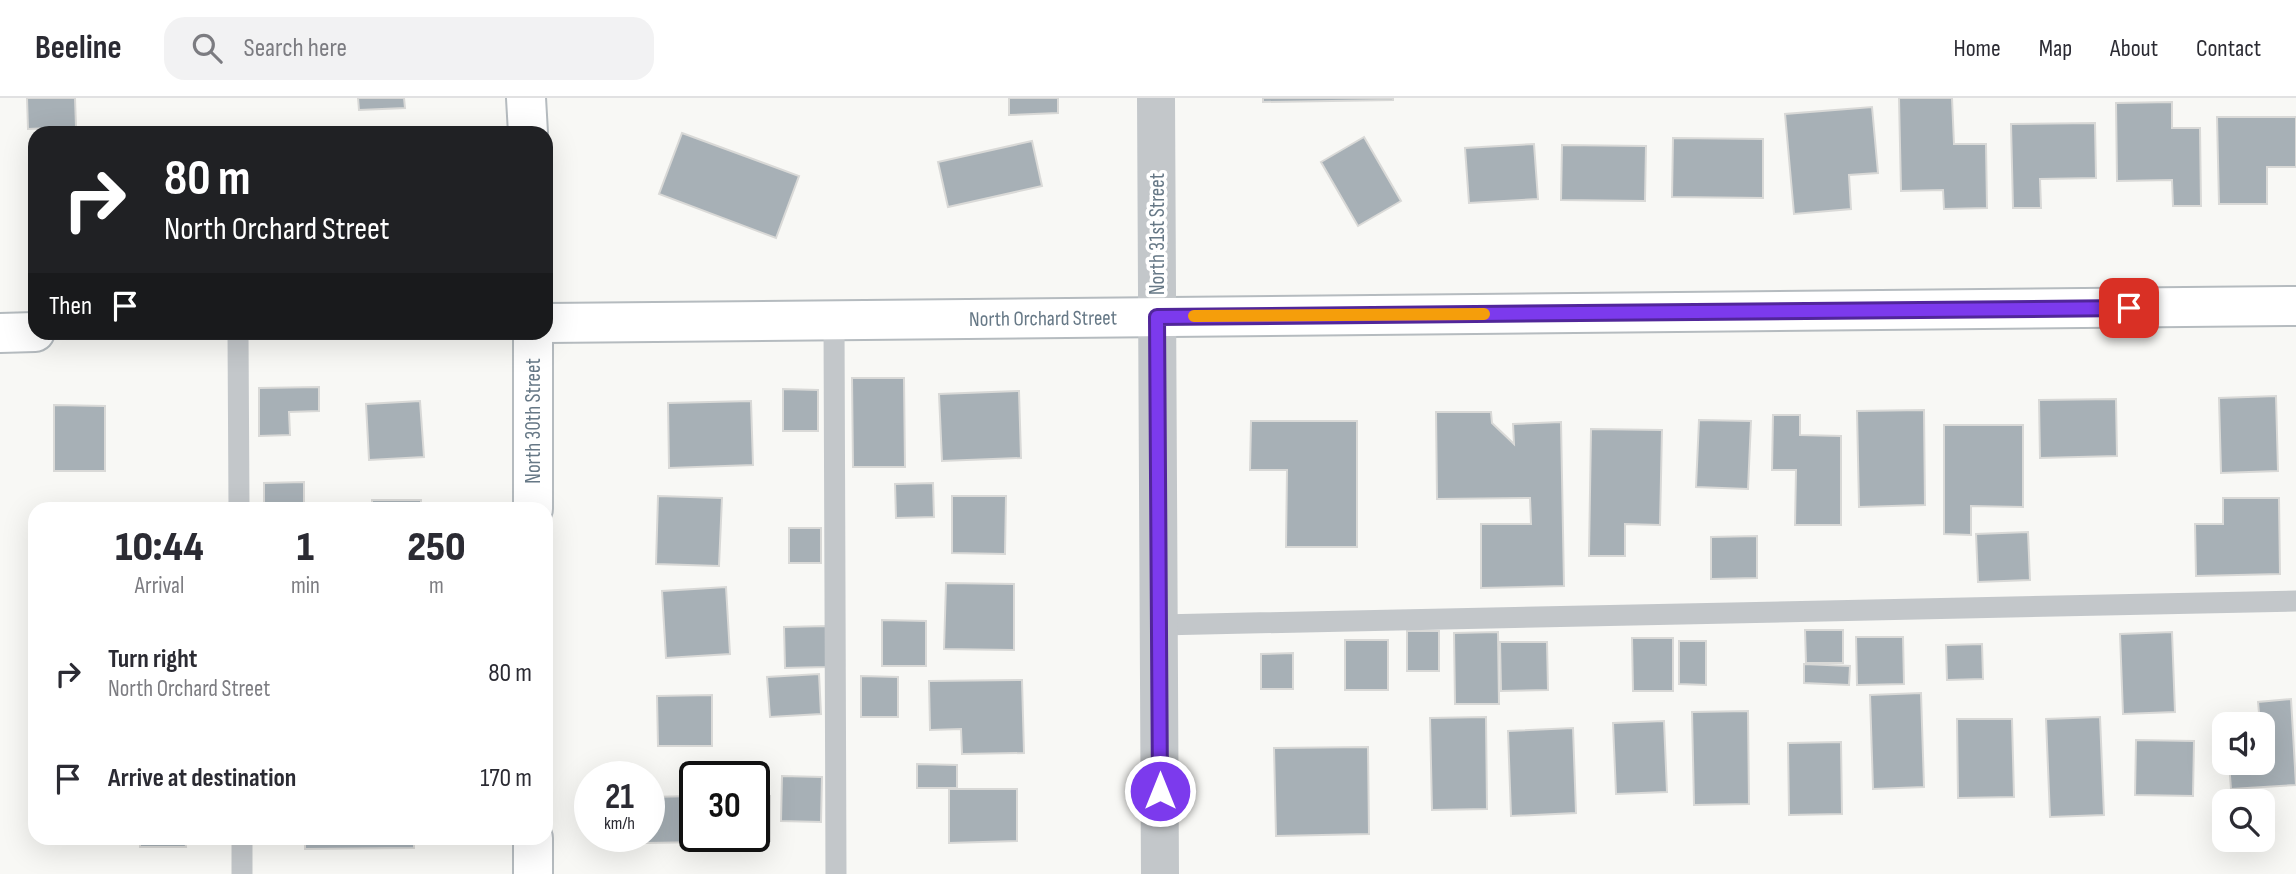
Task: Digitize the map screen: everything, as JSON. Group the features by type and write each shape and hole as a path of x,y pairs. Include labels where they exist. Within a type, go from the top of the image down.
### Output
{"street":[{"path":"526,98 528,126"},
{"name":"North 31st Street","path":"1156,98 1160,874"},
{"name":"North Orchard Street","path":"553,323 2296,306"},
{"path":"0,333 28,332"},
{"name":"North 30th Street","path":"533,340 533,502"},
{"path":"533,845 533,874"}],"lane":[{"path":"834,321 836,874"},
{"path":"238,340 239,502"},
{"path":"1159,625 2296,601"},
{"path":"242,845 242,874"}],"building":[{"path":"27,98 75,98 76,126 28,126 28,129"},
{"path":"358,98 404,98 405,108 359,110"},
{"path":"1009,98 1058,98 1058,113 1009,115"},
{"path":"1263,98 1393,98 1393,100 1263,102"},
{"path":"1899,98 1952,98 1954,144 1986,144 1987,208 1944,209 1943,190 1901,191"},
{"path":"2172,102 2172,128 2200,128 2201,206 2173,206 2172,180 2117,181 2116,103"},
{"path":"1872,107 1878,173 1849,175 1851,209 1794,214 1785,114"},
{"path":"2217,117 2296,117 2296,167 2267,167 2267,204 2219,204"},
{"path":"2095,123 2096,178 2040,179 2041,208 2013,208 2011,124"},
{"path":"682,133 799,176 776,238 659,194"},
{"path":"1364,137 1401,201 1358,226 1321,162"},
{"path":"1673,138 1763,139 1763,198 1672,197"},
{"path":"1032,141 1042,186 948,207 938,162"},
{"path":"1534,144 1538,199 1469,203 1465,148"},
{"path":"1562,145 1646,146 1645,201 1561,200"},
{"path":"852,378 904,378 905,467 853,467"},
{"path":"319,387 319,411 289,412 290,435 259,436 259,388"},
{"path":"783,389 818,390 818,431 783,431"},
{"path":"1019,391 1021,458 942,461 939,394"},
{"path":"2276,396 2278,471 2221,473 2219,398"},
{"path":"2116,399 2117,456 2040,458 2039,400"},
{"path":"420,401 424,457 369,460 366,404"},
{"path":"751,401 753,465 669,468 668,403"},
{"path":"54,405 105,406 105,471 54,471"},
{"path":"1924,410 1925,505 1859,507 1857,411"},
{"path":"1436,412 1491,412 1492,423 1514,444 1513,424 1561,422 1564,586 1481,588 1481,524 1531,524 1530,498 1437,499"},
{"path":"1773,415 1800,415 1800,435 1841,436 1841,525 1795,525 1796,470 1772,470"},
{"path":"1699,420 1751,421 1748,489 1696,487"},
{"path":"1251,421 1357,421 1357,547 1286,547 1287,470 1250,470"},
{"path":"1944,425 2023,425 2023,507 1971,506 1971,535 1944,534"},
{"path":"1591,429 1662,430 1660,525 1625,524 1625,556 1589,556"},
{"path":"304,482 304,502 264,502 264,483"},
{"path":"933,483 934,517 896,518 895,484"},
{"path":"658,496 722,498 719,566 656,564"},
{"path":"952,496 1006,496 1005,554 952,553"},
{"path":"2223,498 2279,498 2280,574 2196,576 2195,524 2223,524"},
{"path":"372,500 421,500 421,502"},
{"path":"789,528 821,528 821,563 789,563"},
{"path":"2028,532 2030,580 1978,582 1976,534"},
{"path":"1757,536 1757,578 1711,579 1711,537"},
{"path":"946,583 1014,584 1014,650 944,649"},
{"path":"726,587 730,654 666,658 662,591"},
{"path":"882,620 926,621 926,666 882,666"},
{"path":"826,626 826,667 785,668 784,627"},
{"path":"1805,630 1843,630 1843,663 1806,663"},
{"path":"1407,631 1439,631 1439,671 1407,671"},
{"path":"1498,632 1499,704 1455,704 1454,633"},
{"path":"2172,632 2175,712 2123,714 2120,634"},
{"path":"1856,637 1903,637 1904,684 1857,685"},
{"path":"1632,638 1673,638 1673,691 1633,691"},
{"path":"1345,640 1388,640 1388,690 1345,690"},
{"path":"1679,641 1706,641 1706,685 1679,684"},
{"path":"1500,642 1547,642 1548,690 1501,691"},
{"path":"1982,644 1983,679 1947,680 1946,645"},
{"path":"1293,653 1293,689 1261,689 1261,654"},
{"path":"1804,664 1850,666 1849,685 1804,683"},
{"path":"819,674 821,714 770,717 767,677"},
{"path":"861,676 898,677 898,717 861,717"},
{"path":"1022,680 1024,753 962,754 961,729 930,730 929,681"},
{"path":"1921,693 1924,787 1873,789 1870,695"},
{"path":"712,695 712,746 658,746 657,696"},
{"path":"2291,699 2296,785 2231,789 2230,775 2275,775 2275,712 2259,712 2258,702"},
{"path":"1748,711 1749,804 1694,805 1692,712"},
{"path":"1486,717 1487,809 1432,810 1430,718"},
{"path":"2100,717 2104,815 2050,817 2046,719"},
{"path":"1957,719 2012,719 2014,797 1958,798"},
{"path":"1664,721 1667,792 1616,794 1613,723"},
{"path":"1573,728 1576,813 1511,816 1508,731"},
{"path":"2136,740 2194,741 2193,796 2135,795"},
{"path":"1841,742 1842,814 1789,815 1788,743"},
{"path":"1368,747 1369,834 1276,836 1274,748"},
{"path":"917,764 957,765 957,788 917,788"},
{"path":"782,776 822,777 821,822 781,821"},
{"path":"949,789 1017,789 1017,841 949,843"},
{"path":"679,796 679,842 665,843 665,797"},
{"path":"186,845 186,847 140,847"},
{"path":"305,845 414,845 414,848 305,849"}],"slow traffic":[{"path":"1194,316 1484,314"}],"route":[{"path":"1160,791 1157,317 2129,308"}]}
